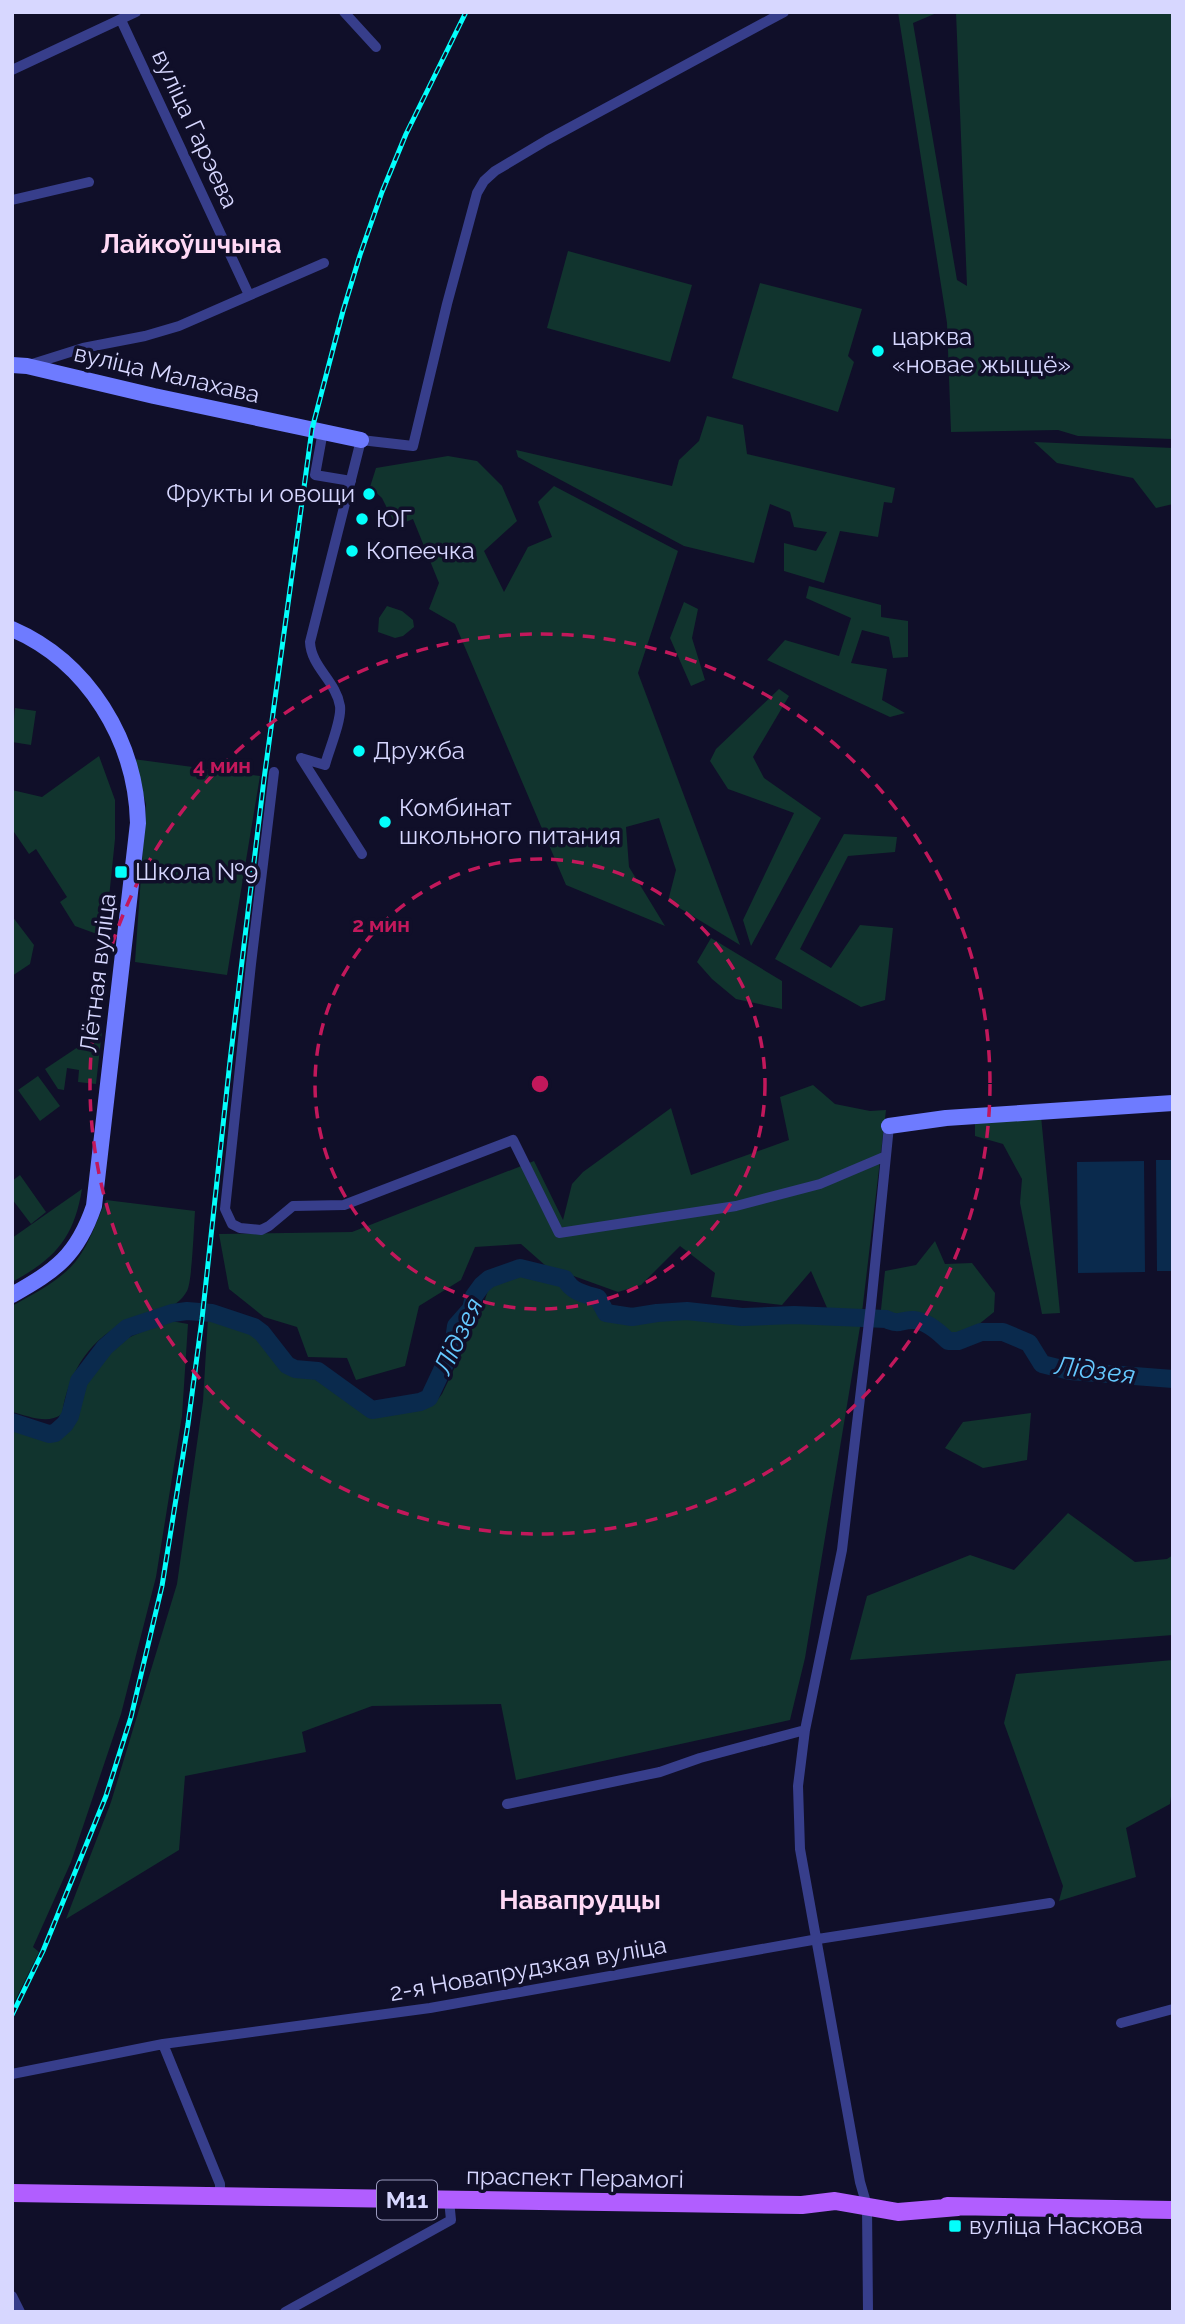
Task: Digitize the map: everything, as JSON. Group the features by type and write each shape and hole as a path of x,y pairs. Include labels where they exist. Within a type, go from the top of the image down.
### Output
{"main road":[{"name":"праспект Перамогі","path":"12,2193 802,2205 835,2201 867,2206 899,2201 958,2207 1173,2210"}],"street":[{"path":"12,70 136,12"},
{"path":"344,12 376,47"},
{"path":"362,854 301,758 325,765 340,709 333,689 311,653 310,642 361,440 413,446 477,193 484,181 495,171 547,140 784,12"},
{"name":"вуліца Гарэева","path":"121,19 249,295"},
{"path":"12,200 89,182"},
{"path":"19,365 179,326 324,263"},
{"name":"вуліца Малахава","path":"19,365 361,440"},
{"path":"317,430 316,475 351,481"},
{"name":"Лётная вуліца","path":"12,629 53,650 99,702 118,736 133,777 138,823 94,1206 79,1240 62,1262 47,1276 12,1295"},
{"path":"274,772 225,1209 232,1224 240,1228 261,1230 293,1206 344,1205 513,1140 559,1233 736,1206 820,1184 886,1156"},
{"path":"868,2312 867,2206 860,2182 800,1849 798,1786 806,1730 842,1550 889,1126 946,1118 1173,1103"},
{"path":"507,1804 660,1772 700,1758 806,1730"},
{"name":"2-я Новапрудзкая вуліца","path":"12,2074 163,2044 430,2008 818,1940 1050,1903"},
{"path":"1121,2022 1173,2009"},
{"path":"163,2044 220,2183 220,2196"},
{"path":"285,2312 451,2220 449,2200"},
{"path":"12,2295 20,2312"}],"green space":[{"path":"898,12 939,12 913,23 957,280 967,286 956,12 1173,12 1173,439 1078,436 1058,430 951,432 947,323"},
{"path":"568,251 692,285 670,362 547,328"},
{"path":"760,283 862,309 848,356 854,362 838,412 732,378"},
{"path":"707,416 743,425 747,454 895,488 892,503 884,502 878,537 840,531 824,583 784,571 784,543 816,551 827,532 794,527 790,512 770,504 754,563 684,546 518,457 516,450 672,486 679,460 699,441"},
{"path":"1034,442 1173,448 1173,504 1156,508 1133,478 1057,463"},
{"path":"448,456 477,461 502,486 517,521 484,551 504,592 528,547 552,537 538,502 554,486 678,551 638,673 740,945 668,901 676,870 659,818 626,827 629,867 665,926 566,885 455,624 429,609 439,583 413,519 396,526 382,498 370,487 376,468"},
{"path":"809,586 881,605 881,617 908,621 908,657 893,658 889,637 862,630 851,663 887,669 882,700 905,713 890,717 767,660 785,640 839,656 851,618 806,598"},
{"path":"684,602 698,609 692,638 705,680 691,686 670,638"},
{"path":"387,606 402,611 413,620 414,627 403,636 395,638 378,632 379,618"},
{"path":"779,689 789,696 753,757 764,778 821,818 751,946 743,920 794,813 728,789 710,761 716,749"},
{"path":"15,708 36,711 31,745 12,742"},
{"path":"99,756 115,800 115,839 105,937 75,926 60,902 67,897 36,849 29,854 12,829 12,790 42,797"},
{"path":"133,759 260,776 227,975 135,962 146,804"},
{"path":"844,834 897,837 895,852 848,856 800,949 831,968 860,925 893,928 885,1000 861,1007 775,959"},
{"path":"12,916 34,945 30,964 12,976"},
{"path":"711,938 782,981 782,1009 736,999 712,979 697,962"},
{"path":"102,1031 96,1084 78,1082 79,1070 67,1068 64,1090 58,1089 45,1069"},
{"path":"38,1076 60,1106 40,1121 18,1090"},
{"path":"813,1085 835,1104 870,1111 886,1110 861,1321 805,1658 790,1720 516,1780 501,1704 372,1706 302,1732 306,1752 185,1776 179,1850 66,1919 111,1802 177,1584 203,1401 208,1318 252,1330 272,1353 289,1366 315,1372 337,1384 370,1412 435,1403 466,1344 468,1324 483,1306 489,1287 529,1271 559,1279 577,1294 595,1297 605,1313 616,1318 630,1320 659,1315 743,1321 831,1317 811,1271 782,1305 711,1297 715,1273 680,1246 641,1285 618,1292 546,1266 521,1244 475,1247 461,1280 419,1306 405,1366 356,1380 347,1358 308,1357 297,1327 264,1317 229,1289 219,1234 352,1232 534,1161 563,1220 572,1184 583,1172 671,1108 691,1175 789,1140 780,1097"},
{"path":"1041,1116 1060,1313 1042,1314 1020,1203 1022,1179 1003,1144 975,1136 975,1119"},
{"path":"20,1175 46,1212 31,1224 12,1199 12,1181"},
{"path":"82,1189 74,1221 60,1245 40,1265 12,1282 12,1238"},
{"path":"106,1200 195,1211 187,1291 177,1303 117,1327 93,1346 76,1370 62,1414 44,1419 12,1412 12,1306 55,1281 70,1268 89,1239"},
{"path":"935,1241 945,1264 972,1263 995,1293 994,1312 958,1341 948,1341 938,1332 915,1320 895,1324 880,1319 885,1271 916,1265"},
{"path":"171,1321 188,1324 182,1416 156,1577 121,1714 71,1862 33,1947 39,1952 12,2007 12,1428 53,1437 77,1415 89,1374 99,1359 127,1338"},
{"path":"1031,1413 1027,1460 983,1468 945,1448 963,1422"},
{"path":"1068,1513 1135,1562 1167,1559 1173,1555 1173,1635 850,1660 867,1596 970,1555 1014,1570"},
{"path":"1173,1660 1173,1782 1170,1804 1126,1828 1136,1877 1059,1901 1063,1886 1004,1723 1016,1674"}],"water":[{"path":"1156,1160 1173,1160 1173,1271 1157,1271"},
{"path":"1144,1161 1145,1272 1078,1273 1077,1162"}],"waterway":[{"name":"Лідзея","path":"12,1422 49,1434 55,1433 70,1416 79,1381 105,1347 127,1328 172,1313 187,1311 212,1313 254,1327 262,1333 287,1365 295,1369 318,1371 372,1410 420,1402 429,1398 453,1347 456,1326 471,1309 474,1296 482,1285 489,1279 520,1268 565,1279 575,1290 598,1298 606,1313 632,1317 687,1311 742,1317 794,1315 886,1319 898,1322 914,1320 928,1325 948,1341 958,1341 981,1332 1003,1332 1029,1343 1042,1364 1070,1371 1173,1379"}],"railway":[{"path":"12,2015 43,1951 106,1796 131,1717 162,1586 202,1319 264,779 312,429 343,311 382,192 406,134 466,12"}],"place":[{"name":"царква «новае жыццё»","path":"878,351"},
{"name":"Фрукты и овощи","path":"369,494"},
{"name":"ЮГ","path":"362,519"},
{"name":"Копеечка","path":"352,551"},
{"name":"Дружба","path":"359,751"},
{"name":"Комбинат школьного питания","path":"385,822"},
{"name":"Школа №9","path":"121,872"},
{"name":"вуліца Наскова","path":"955,2226"}],"district":[{"name":"Лайкоўшчына","path":"191,244"},
{"name":"Навапрудцы","path":"580,1900"}]}
